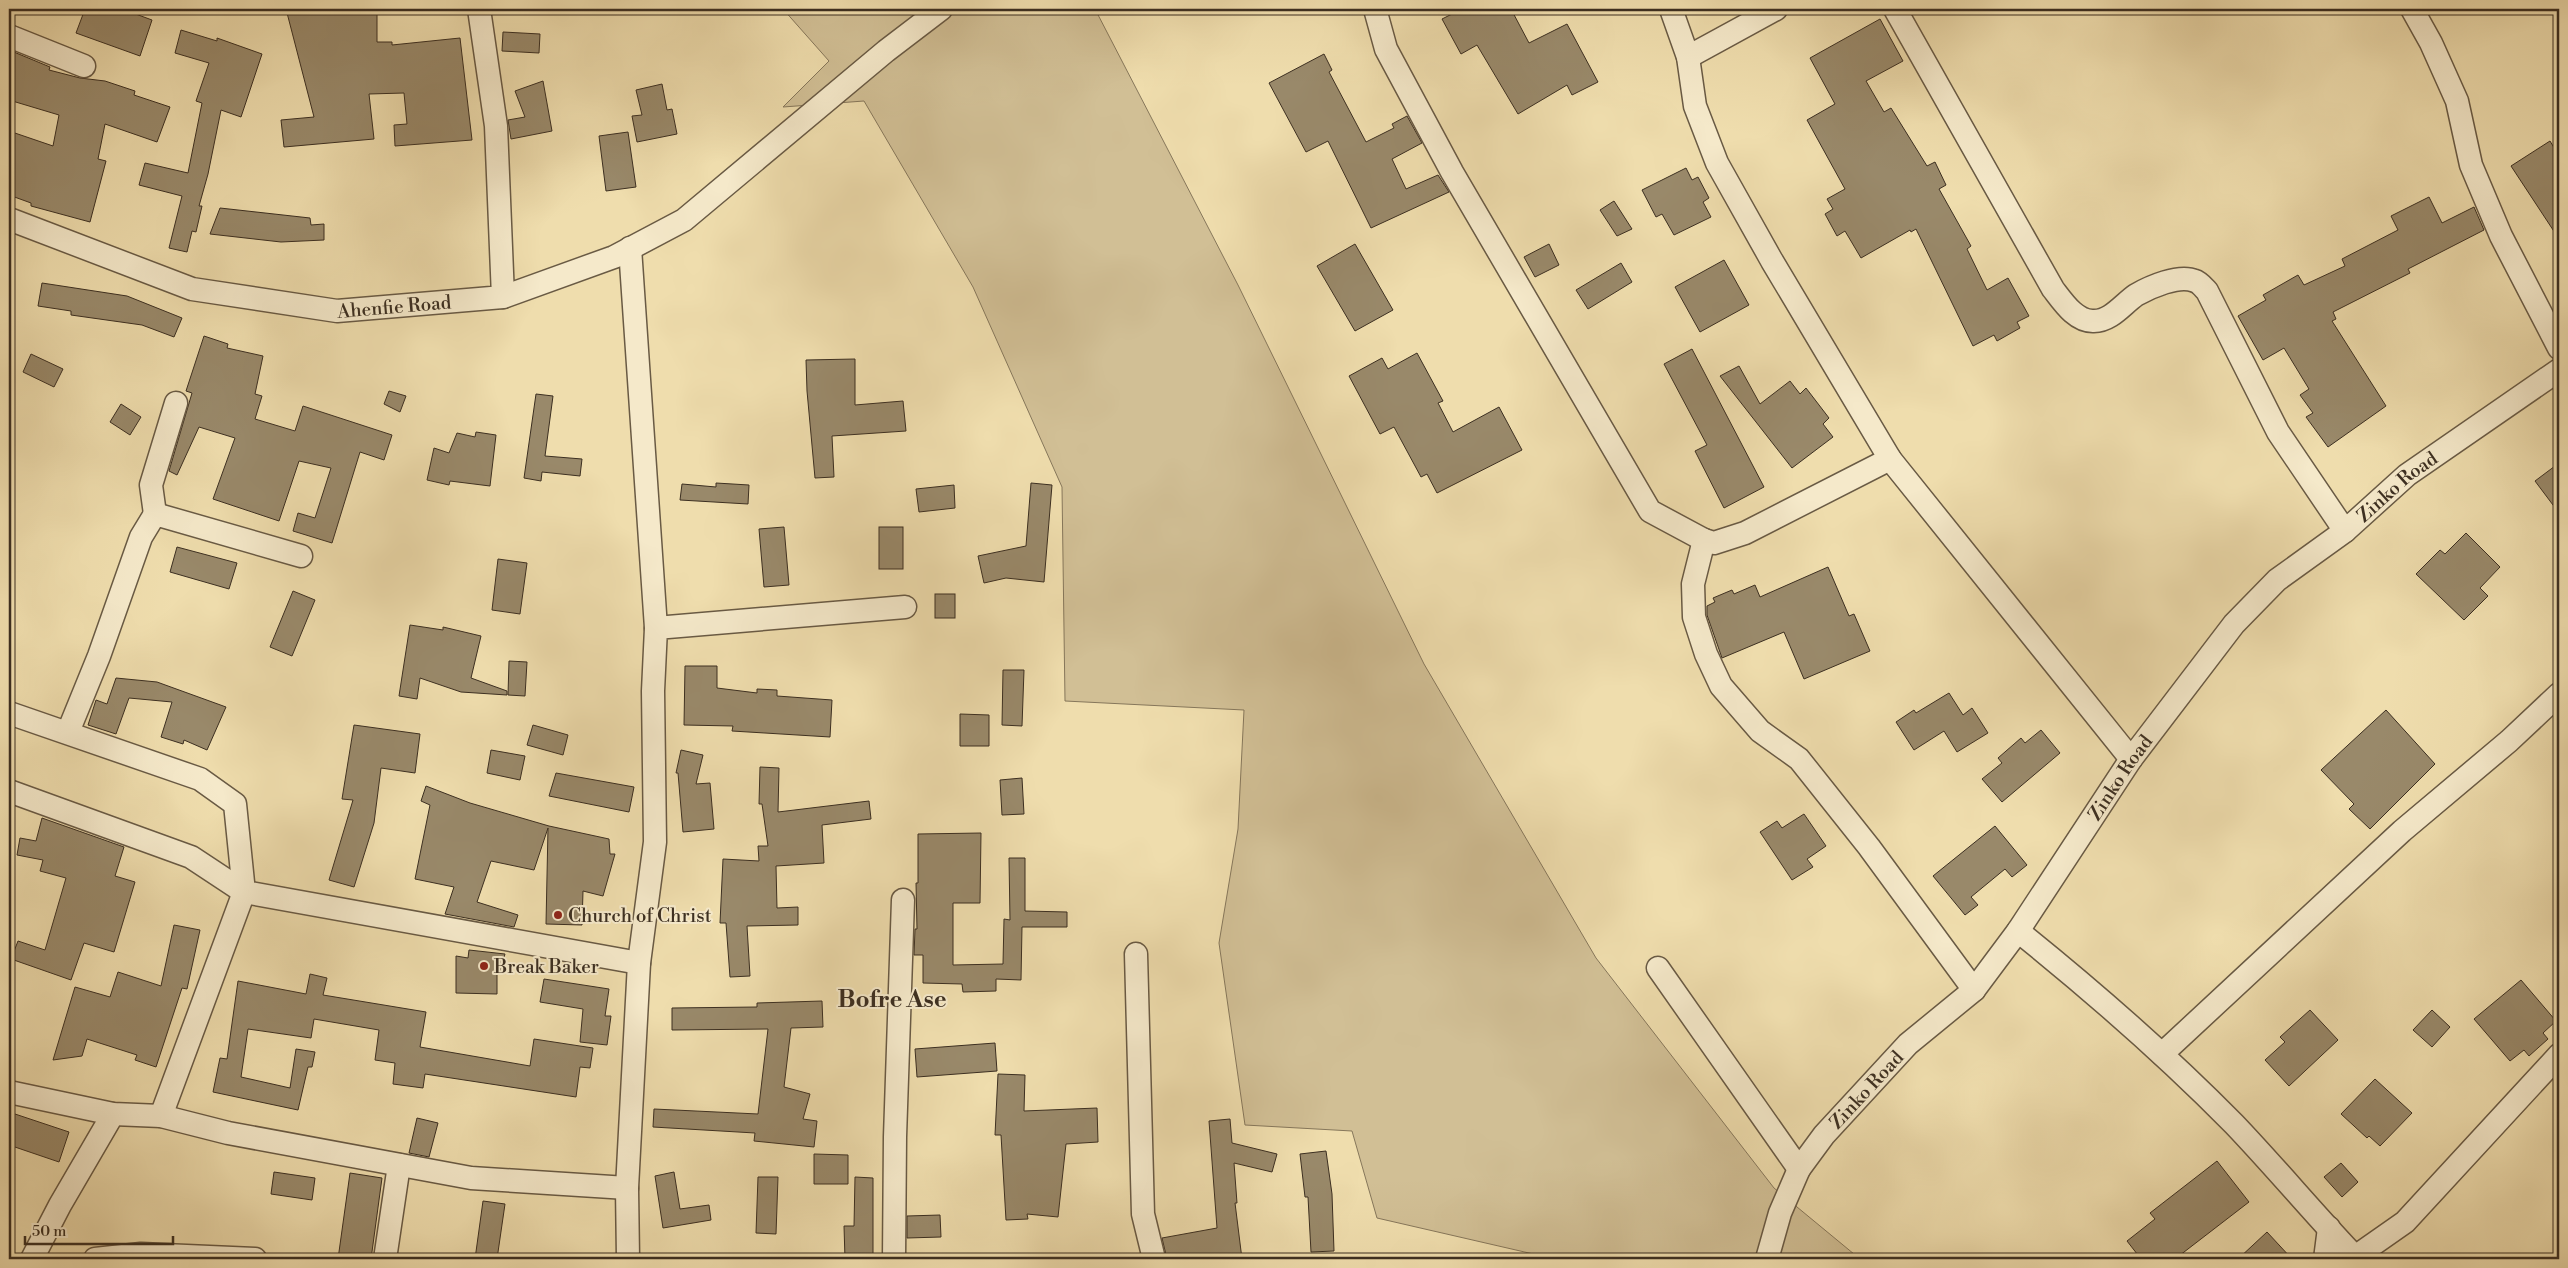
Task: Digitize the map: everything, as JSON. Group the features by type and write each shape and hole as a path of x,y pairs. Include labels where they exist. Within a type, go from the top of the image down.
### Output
{"street":[{"path":"479,9 496,126 503,298"},
{"name":"Ahenfie Road","path":"9,219 192,289 337,312 503,298 614,257 684,220 886,51 941,9"},
{"path":"1375,9 1386,49 1452,172 1650,511 1704,540 1714,543 1744,533 1890,459"},
{"path":"1671,9 1688,57 1695,106 1717,163 1772,261 1890,459 2131,759"},
{"path":"1688,57 1776,9"},
{"path":"1895,9 2053,289 2064,304 2078,317 2093,322 2106,319 2137,294 2161,284 2182,280 2195,281 2207,291 2278,432 2346,532"},
{"path":"2412,9 2431,43 2457,101 2471,165 2500,236 2559,348"},
{"path":"9,36 84,66"},
{"path":"628,1259 627,1188 639,963 655,842 653,691 656,628 630,248"},
{"name":"Zinko Road","path":"1767,1259 1780,1214 1799,1170 1824,1135 1908,1044 1974,990 2018,931 2131,759 2234,624 2277,580 2346,532 2407,475 2559,370"},
{"path":"68,732 99,656 141,537 155,514 151,485 176,403"},
{"path":"155,514 301,556"},
{"path":"1704,540 1693,584 1694,617 1706,654 1721,686 1760,731 1799,760 1869,847 1974,990"},
{"path":"656,628 905,607"},
{"path":"2162,1054 2402,831 2509,742 2559,694"},
{"path":"9,713 200,779 235,804 244,892 161,1116"},
{"path":"9,791 191,856 244,892 639,963"},
{"path":"894,1259 894,1138 903,900"},
{"path":"2018,931 2094,992 2162,1054 2234,1125 2356,1258 2405,1222 2559,1055"},
{"path":"1136,954 1143,1214 1154,1259"},
{"path":"1658,968 1799,1170"},
{"path":"9,1092 113,1114 161,1116 228,1133 471,1178 627,1188"},
{"path":"32,1259 60,1205 113,1114"},
{"path":"385,1259 399,1165"},
{"path":"2325,1259 2329,1228"},
{"path":"95,1259 141,1254 255,1259"}],"shaded area":[{"path":"783,9 1095,9 1238,285 1424,664 1596,958 1774,1188 1860,1259 1555,1259 1377,1218 1352,1131 1245,1125 1219,943 1238,829 1244,710 1065,701 1062,487 973,287 864,101 783,107 829,61"}],"building":[{"path":"85,9 122,9 152,20 140,56 76,33"},
{"path":"286,9 377,9 377,42 392,42 392,45 460,38 472,140 395,146 394,125 407,124 404,93 369,94 374,139 284,147 281,120 314,117"},
{"path":"1462,9 1511,9 1529,43 1567,24 1598,82 1572,95 1567,85 1518,114 1477,45 1461,54 1442,19"},
{"path":"1880,19 1903,61 1866,81 1884,112 1891,108 1927,166 1935,162 1946,185 1939,189 1971,246 1967,249 1987,290 2008,278 2029,316 2017,322 2020,328 1997,341 1994,335 1973,346 1916,229 1911,232 1910,230 1861,258 1845,231 1837,236 1825,214 1833,209 1827,199 1845,189 1807,120 1835,104 1810,58"},
{"path":"181,30 217,41 217,38 262,54 241,117 221,110 208,174 199,206 202,206 196,232 192,231 187,252 169,248 182,196 139,185 145,163 188,173 202,103 196,101 209,63 175,53"},
{"path":"503,32 540,34 539,53 502,51"},
{"path":"9,50 50,67 49,70 80,78 105,81 135,91 134,95 170,107 157,142 105,124 98,159 106,161 90,222 31,206 31,203 9,195 9,131 53,146 59,115 9,100"},
{"path":"1324,54 1332,70 1329,72 1366,142 1394,128 1392,124 1407,116 1422,143 1392,159 1406,189 1438,175 1449,192 1371,228 1328,141 1306,152 1269,83"},
{"path":"543,81 552,131 511,139 508,120 525,117 515,91"},
{"path":"662,84 667,110 672,109 677,134 637,142 632,116 642,115 636,90"},
{"path":"628,132 636,187 606,191 599,136"},
{"path":"2550,141 2559,156 2559,239 2511,166"},
{"path":"1686,168 1692,180 1698,177 1709,198 1703,202 1711,217 1674,235 1662,214 1656,217 1642,190"},
{"path":"2429,197 2442,223 2474,207 2484,230 2408,269 2410,273 2333,312 2336,319 2332,321 2386,406 2328,447 2306,417 2313,413 2300,395 2309,389 2284,348 2263,360 2238,316 2266,300 2263,295 2298,275 2304,285 2345,266 2342,259 2398,230 2391,216"},
{"path":"1614,201 1632,229 1617,236 1600,210"},
{"path":"220,208 310,218 311,225 324,224 324,240 281,242 210,234"},
{"path":"1355,244 1393,310 1355,331 1317,266"},
{"path":"1549,244 1559,265 1535,277 1524,257"},
{"path":"1724,260 1749,305 1700,332 1675,287"},
{"path":"1621,263 1632,282 1588,309 1576,290"},
{"path":"42,283 127,296 182,318 174,337 142,325 71,315 71,311 38,306"},
{"path":"204,336 228,344 227,348 263,356 255,394 262,396 255,419 295,431 303,406 392,435 384,460 360,452 332,543 293,531 298,513 315,518 331,468 299,461 279,521 213,499 235,438 199,427 177,475 169,471 192,393 186,391"},
{"path":"1692,349 1764,487 1724,508 1695,451 1707,445 1664,364"},
{"path":"1417,353 1443,401 1438,403 1453,432 1499,407 1522,450 1437,493 1427,474 1421,477 1394,427 1380,434 1349,376 1382,358 1388,369"},
{"path":"31,354 63,369 54,387 23,372"},
{"path":"855,359 855,405 903,401 906,431 832,436 834,477 815,478 806,360"},
{"path":"1739,366 1760,404 1790,381 1800,394 1806,388 1829,418 1823,424 1833,437 1792,468 1720,376"},
{"path":"389,391 406,396 400,412 384,404"},
{"path":"536,394 553,396 545,456 582,459 580,476 542,472 541,481 524,478"},
{"path":"121,404 141,417 130,435 110,422"},
{"path":"476,432 496,435 490,486 450,481 449,485 427,480 434,448 449,453 457,433 475,437"},
{"path":"2559,463 2559,513 2535,481"},
{"path":"716,483 749,485 748,504 680,500 682,484 716,487"},
{"path":"1031,483 1052,485 1044,582 1006,578 984,583 978,556 1026,546"},
{"path":"954,485 955,508 919,512 916,489"},
{"path":"784,527 789,585 764,587 759,529"},
{"path":"879,527 903,527 903,569 879,569"},
{"path":"2466,533 2500,567 2480,588 2488,596 2464,620 2416,574 2440,550 2445,554"},
{"path":"177,547 237,563 229,589 170,572"},
{"path":"498,559 527,563 520,614 492,610"},
{"path":"1828,567 1849,616 1854,614 1870,651 1804,679 1784,632 1722,658 1707,615 1707,606 1715,602 1713,598 1732,590 1734,594 1755,585 1760,597"},
{"path":"293,591 315,600 292,656 270,647"},
{"path":"935,594 955,594 955,618 935,618"},
{"path":"410,625 443,630 443,627 481,636 471,678 507,691 507,695 461,692 420,678 417,699 399,696"},
{"path":"509,661 527,662 525,696 508,695"},
{"path":"685,666 717,666 717,688 757,693 757,689 777,690 777,696 832,700 830,737 732,731 733,726 684,725"},
{"path":"1003,670 1024,670 1022,726 1002,725"},
{"path":"116,678 157,682 226,707 207,750 184,740 183,744 161,737 172,702 129,698 116,734 88,725 96,700 107,704"},
{"path":"1949,693 1963,715 1972,708 1988,733 1957,752 1944,731 1914,750 1896,722 1914,710 1916,713"},
{"path":"2386,710 2435,764 2370,829 2349,809 2354,804 2321,770"},
{"path":"960,714 989,715 989,746 960,746"},
{"path":"354,725 420,734 415,773 381,768 374,823 354,887 329,880 353,800 342,799"},
{"path":"533,725 568,735 563,755 527,745"},
{"path":"2041,730 2060,753 2002,802 1982,779 2002,763 1998,758 2021,738 2025,743"},
{"path":"491,750 525,756 520,780 487,773"},
{"path":"681,750 703,755 696,784 710,783 714,829 683,832 678,773 676,773"},
{"path":"760,767 779,768 778,812 869,801 871,819 822,825 824,863 776,866 777,908 798,907 798,925 747,926 750,976 730,977 726,923 720,923 723,859 759,861 758,846 768,846 762,804 759,804"},
{"path":"556,773 634,787 629,812 549,796"},
{"path":"1022,778 1024,814 1002,815 1000,780"},
{"path":"426,786 470,803 549,826 609,839 610,854 615,854 603,896 583,891 582,925 546,924 548,828 534,870 491,861 477,902 518,915 514,927 445,914 454,887 415,879 430,805 421,801"},
{"path":"1804,814 1826,846 1807,859 1813,867 1792,880 1760,832 1777,821 1782,828"},
{"path":"42,818 124,847 115,876 135,882 114,952 84,943 71,980 11,959 18,941 45,950 66,878 40,871 43,860 17,855 20,838 36,841"},
{"path":"1995,826 2027,865 2012,877 2005,869 1971,897 1978,905 1965,915 1933,876"},
{"path":"981,833 980,903 953,903 953,965 1003,964 1004,919 1010,920 1009,858 1025,858 1025,911 1067,912 1067,927 1022,927 1021,980 996,979 996,991 963,992 962,984 923,983 923,955 914,955 915,929 917,929 918,834"},
{"path":"174,925 200,930 187,989 182,988 156,1067 135,1060 137,1055 87,1039 82,1056 53,1060 75,987 110,997 118,972 161,986"},
{"path":"469,950 505,954 500,971 497,971 497,994 456,993 456,956 468,958"},
{"path":"310,974 327,978 323,995 426,1012 420,1047 530,1066 534,1039 593,1048 590,1068 580,1067 576,1097 425,1074 423,1088 393,1084 395,1063 375,1060 379,1030 314,1019 311,1038 248,1029 241,1077 290,1088 296,1049 315,1052 312,1067 308,1067 298,1110 213,1092 220,1058 227,1059 238,981 306,994"},
{"path":"544,979 609,989 605,1016 611,1016 607,1045 580,1042 583,1009 540,1002"},
{"path":"2521,980 2556,1021 2543,1033 2548,1039 2529,1056 2524,1050 2510,1061 2474,1019"},
{"path":"822,1001 823,1027 791,1028 784,1087 810,1094 803,1119 817,1121 814,1147 754,1141 755,1133 653,1127 654,1109 758,1114 768,1029 672,1030 672,1008 757,1007 757,1003"},
{"path":"2310,1010 2338,1040 2289,1086 2265,1060 2285,1042 2280,1037"},
{"path":"2432,1010 2450,1027 2432,1047 2413,1030"},
{"path":"995,1043 997,1071 917,1077 915,1049"},
{"path":"998,1074 1025,1075 1024,1111 1097,1108 1098,1142 1066,1144 1058,1217 1027,1214 1028,1219 1006,1220 1001,1135 995,1135"},
{"path":"2375,1079 2412,1113 2380,1146 2369,1136 2367,1138 2341,1114"},
{"path":"9,1112 69,1132 59,1162 9,1145"},
{"path":"417,1118 438,1123 429,1157 409,1153"},
{"path":"1230,1119 1232,1143 1277,1154 1272,1172 1234,1163 1237,1203 1235,1203 1242,1259 1167,1259 1162,1238 1217,1228 1209,1121"},
{"path":"1326,1151 1332,1194 1334,1251 1311,1252 1308,1197 1305,1197 1300,1154"},
{"path":"814,1154 848,1155 848,1184 814,1184"},
{"path":"2217,1161 2249,1202 2175,1259 2141,1259 2127,1241 2155,1219 2150,1213"},
{"path":"2341,1163 2358,1182 2342,1197 2324,1177"},
{"path":"274,1172 315,1178 312,1200 271,1194"},
{"path":"674,1172 680,1209 709,1205 711,1220 663,1228 655,1176"},
{"path":"350,1173 382,1178 371,1259 338,1259"},
{"path":"758,1177 778,1177 776,1234 756,1233"},
{"path":"855,1177 873,1178 873,1259 845,1259 844,1226 854,1226"},
{"path":"483,1201 505,1204 497,1259 475,1259"},
{"path":"940,1215 941,1237 907,1238 907,1216"},
{"path":"2267,1232 2292,1259 2238,1259"}],"place":[{"name":"Church of Christ","path":"558,915"},
{"name":"Break Baker","path":"484,966"}],"district":[{"name":"Bofre Ase","path":"892,999"}]}
